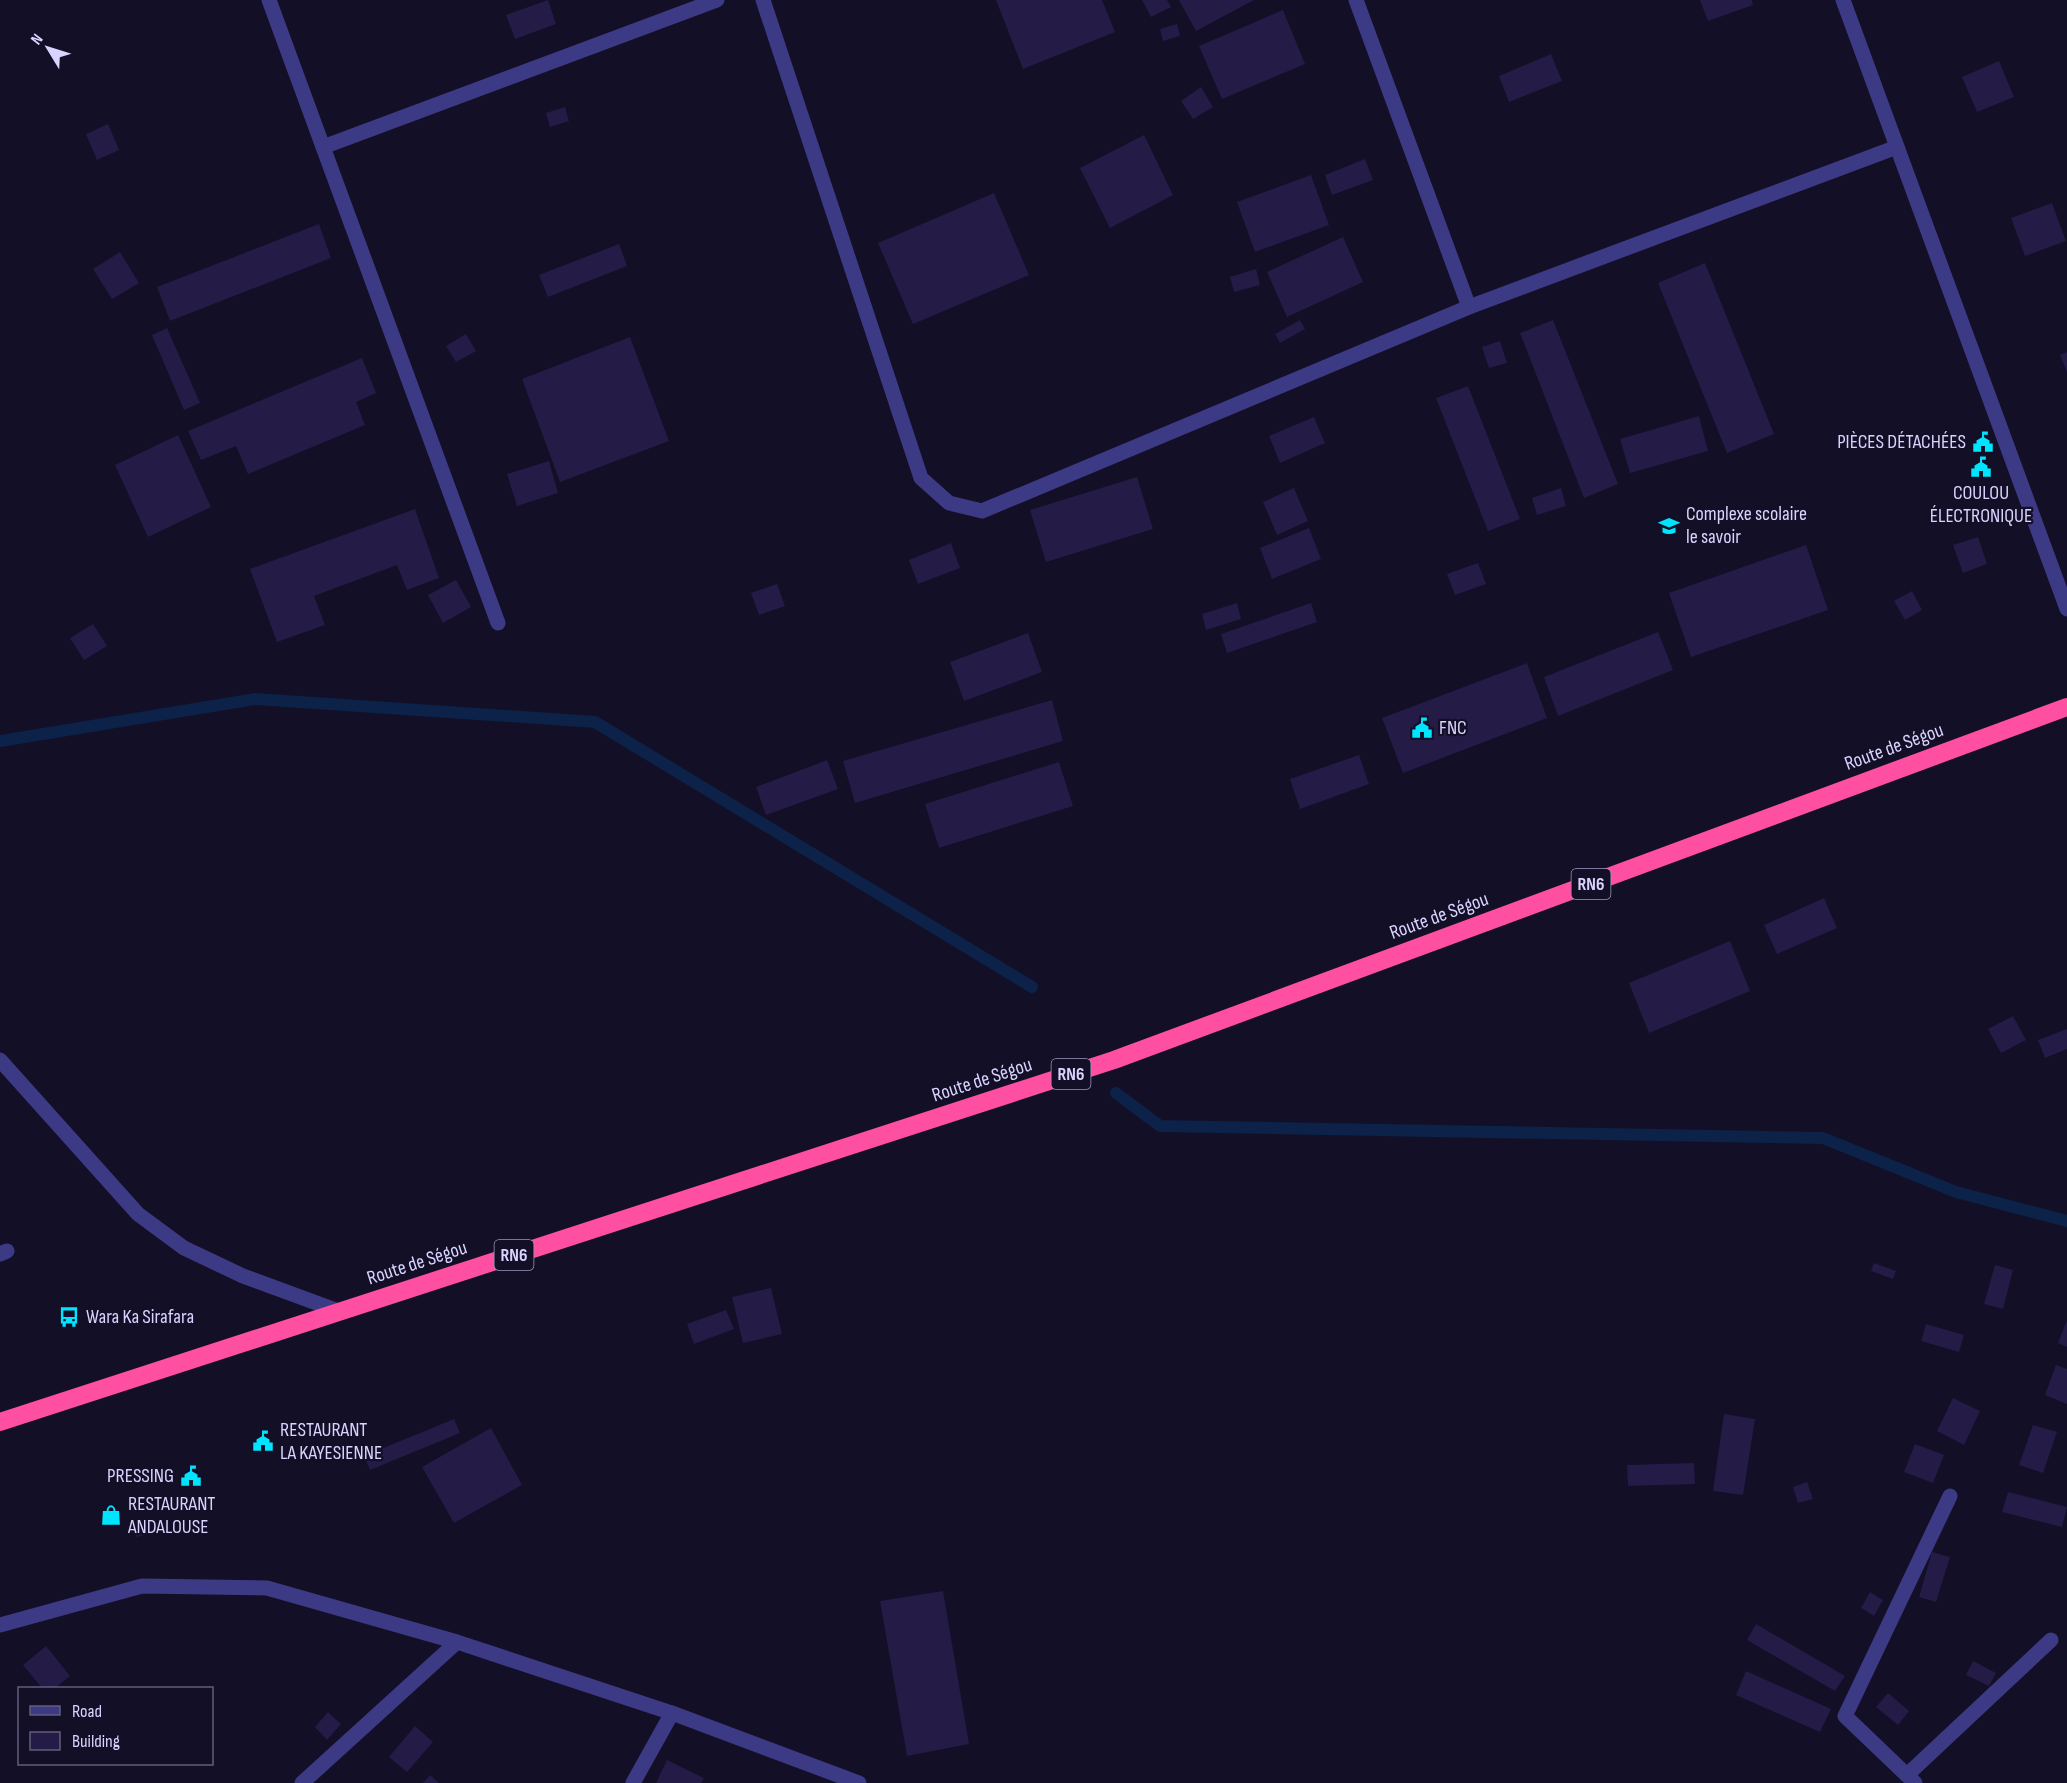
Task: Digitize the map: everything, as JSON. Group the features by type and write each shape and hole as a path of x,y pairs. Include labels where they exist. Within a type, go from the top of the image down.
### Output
{"highway":[{"name":"Route de Ségou","path":"0,1422 1114,1060 2067,707"}],"street":[{"path":"269,0 498,623"},
{"path":"323,147 717,0"},
{"path":"763,0 921,478 949,502 982,511 1469,307 1897,147"},
{"path":"1356,0 1469,307"},
{"path":"1843,0 2067,609"},
{"path":"0,1060 138,1214 184,1248 243,1276 341,1312"},
{"path":"1950,1496 1845,1716 1911,1779 2051,1640"},
{"path":"0,1625 142,1586 267,1588 457,1642 672,1713 859,1783"},
{"path":"302,1783 457,1642"},
{"path":"633,1783 672,1713"}],"building":[{"path":"548,0 556,24 515,39 506,15"},
{"path":"996,0 1102,0 1115,32 1023,69"},
{"path":"1142,0 1167,0 1171,7 1151,17"},
{"path":"1179,0 1254,0 1196,31"},
{"path":"1700,0 1752,0 1753,5 1708,21"},
{"path":"1283,10 1305,64 1222,99 1199,46"},
{"path":"1177,24 1180,36 1163,41 1160,29"},
{"path":"1551,54 1562,81 1509,102 1499,76"},
{"path":"1999,61 2014,97 1977,112 1962,77"},
{"path":"1201,87 1213,107 1193,119 1181,101"},
{"path":"565,107 569,121 550,127 546,113"},
{"path":"108,124 119,150 97,160 86,134"},
{"path":"1144,135 1173,195 1110,228 1080,168"},
{"path":"1365,159 1373,180 1332,195 1325,175"},
{"path":"1311,175 1329,225 1255,252 1237,202"},
{"path":"994,193 1029,275 913,324 878,243"},
{"path":"2052,203 2066,241 2025,256 2011,218"},
{"path":"319,224 331,258 170,321 157,287"},
{"path":"1343,237 1363,282 1287,317 1267,272"},
{"path":"619,244 627,266 548,297 539,275"},
{"path":"120,252 139,283 112,299 93,269"},
{"path":"1705,263 1774,434 1727,453 1658,283"},
{"path":"1256,269 1260,285 1234,292 1230,277"},
{"path":"1300,320 1305,329 1280,343 1275,334"},
{"path":"1553,320 1618,484 1584,498 1520,333"},
{"path":"167,328 200,403 184,410 152,335"},
{"path":"466,334 476,351 456,362 446,346"},
{"path":"630,337 669,441 560,482 522,379"},
{"path":"1500,341 1507,363 1489,368 1482,347"},
{"path":"2067,352 2067,372 2060,355"},
{"path":"362,358 376,393 356,402 365,425 248,474 236,446 201,460 188,431"},
{"path":"1468,386 1520,519 1488,531 1436,398"},
{"path":"1699,416 1708,451 1630,473 1620,439"},
{"path":"1314,417 1325,443 1280,463 1269,436"},
{"path":"178,435 211,507 148,537 115,465"},
{"path":"549,461 558,493 517,506 507,474"},
{"path":"1137,477 1153,529 1046,562 1030,510"},
{"path":"1294,488 1308,521 1277,535 1263,502"},
{"path":"1561,488 1566,506 1537,515 1532,498"},
{"path":"415,509 439,578 407,590 397,565 314,596 325,625 277,642 250,569"},
{"path":"1309,528 1321,559 1272,579 1260,548"},
{"path":"1978,537 1987,564 1963,573 1953,545"},
{"path":"951,543 960,568 918,584 909,560"},
{"path":"1806,545 1828,610 1691,657 1669,593"},
{"path":"1478,563 1486,584 1455,595 1447,574"},
{"path":"456,580 471,607 443,623 428,595"},
{"path":"777,584 785,606 759,615 751,593"},
{"path":"1912,591 1922,610 1905,620 1894,601"},
{"path":"1237,603 1241,619 1206,630 1202,614"},
{"path":"1311,603 1317,622 1227,653 1221,634"},
{"path":"93,624 107,646 84,660 70,638"},
{"path":"1658,632 1673,670 1558,716 1544,677"},
{"path":"1028,633 1042,672 964,701 950,662"},
{"path":"1527,663 1547,718 1403,773 1382,718"},
{"path":"1052,700 1063,741 855,803 843,761"},
{"path":"1359,755 1369,784 1300,809 1290,779"},
{"path":"827,760 838,789 766,815 756,787"},
{"path":"1059,762 1073,806 939,848 925,804"},
{"path":"1824,898 1837,928 1777,954 1764,925"},
{"path":"1730,941 1750,991 1649,1033 1629,983"},
{"path":"2013,1016 2026,1040 2001,1053 1988,1029"},
{"path":"2067,1029 2067,1049 2045,1058 2038,1040"},
{"path":"1874,1263 1896,1271 1893,1279 1871,1271"},
{"path":"1995,1265 2013,1270 2003,1309 1984,1304"},
{"path":"771,1288 782,1334 743,1343 732,1297"},
{"path":"726,1310 734,1329 694,1344 687,1324"},
{"path":"2067,1320 2067,1347 2058,1343"},
{"path":"1926,1324 1964,1335 1959,1352 1921,1341"},
{"path":"2056,1365 2067,1369 2067,1404 2045,1395"},
{"path":"1953,1398 1980,1411 1964,1445 1937,1431"},
{"path":"1724,1414 1755,1419 1743,1495 1713,1491"},
{"path":"454,1419 460,1433 370,1470 364,1456"},
{"path":"2033,1425 2057,1432 2043,1473 2019,1465"},
{"path":"491,1428 522,1485 454,1523 422,1467"},
{"path":"1915,1444 1944,1455 1933,1483 1904,1472"},
{"path":"1694,1463 1695,1484 1628,1486 1627,1465"},
{"path":"1807,1482 1813,1499 1798,1503 1793,1487"},
{"path":"2008,1492 2067,1507 2062,1527 2002,1512"},
{"path":"144,1519 148,1534 136,1537 132,1521"},
{"path":"1932,1552 1950,1557 1936,1602 1919,1597"},
{"path":"943,1591 969,1744 907,1756 880,1601"},
{"path":"1870,1592 1883,1600 1874,1616 1861,1608"},
{"path":"1756,1624 1845,1676 1835,1691 1747,1640"},
{"path":"46,1646 70,1676 56,1687 41,1687 23,1665"},
{"path":"1973,1661 1996,1673 1989,1686 1966,1675"},
{"path":"1746,1671 1831,1709 1820,1732 1736,1695"},
{"path":"1888,1693 1909,1711 1898,1725 1876,1707"},
{"path":"328,1712 341,1724 327,1740 315,1727"},
{"path":"415,1726 433,1742 407,1772 389,1757"},
{"path":"667,1760 704,1778 701,1783 656,1783"},
{"path":"430,1775 439,1783 423,1783"}],"waterway":[{"path":"0,741 256,699 595,722 1032,987"},
{"path":"1116,1093 1160,1126 1823,1138 1956,1192 2067,1221"}],"place":[{"name":"PIÈCES DÉTACHÉES","path":"1983,442"},
{"name":"COULOU ÉLECTRONIQUE","path":"1981,467"},
{"name":"Complexe scolaire le savoir","path":"1669,526"},
{"name":"FNC","path":"1422,728"},
{"name":"Wara Ka Sirafara","path":"69,1317"},
{"name":"RESTAURANT LA KAYESIENNE","path":"263,1441"},
{"name":"PRESSING","path":"191,1476"},
{"name":"RESTAURANT ANDALOUSE","path":"111,1515"}]}
